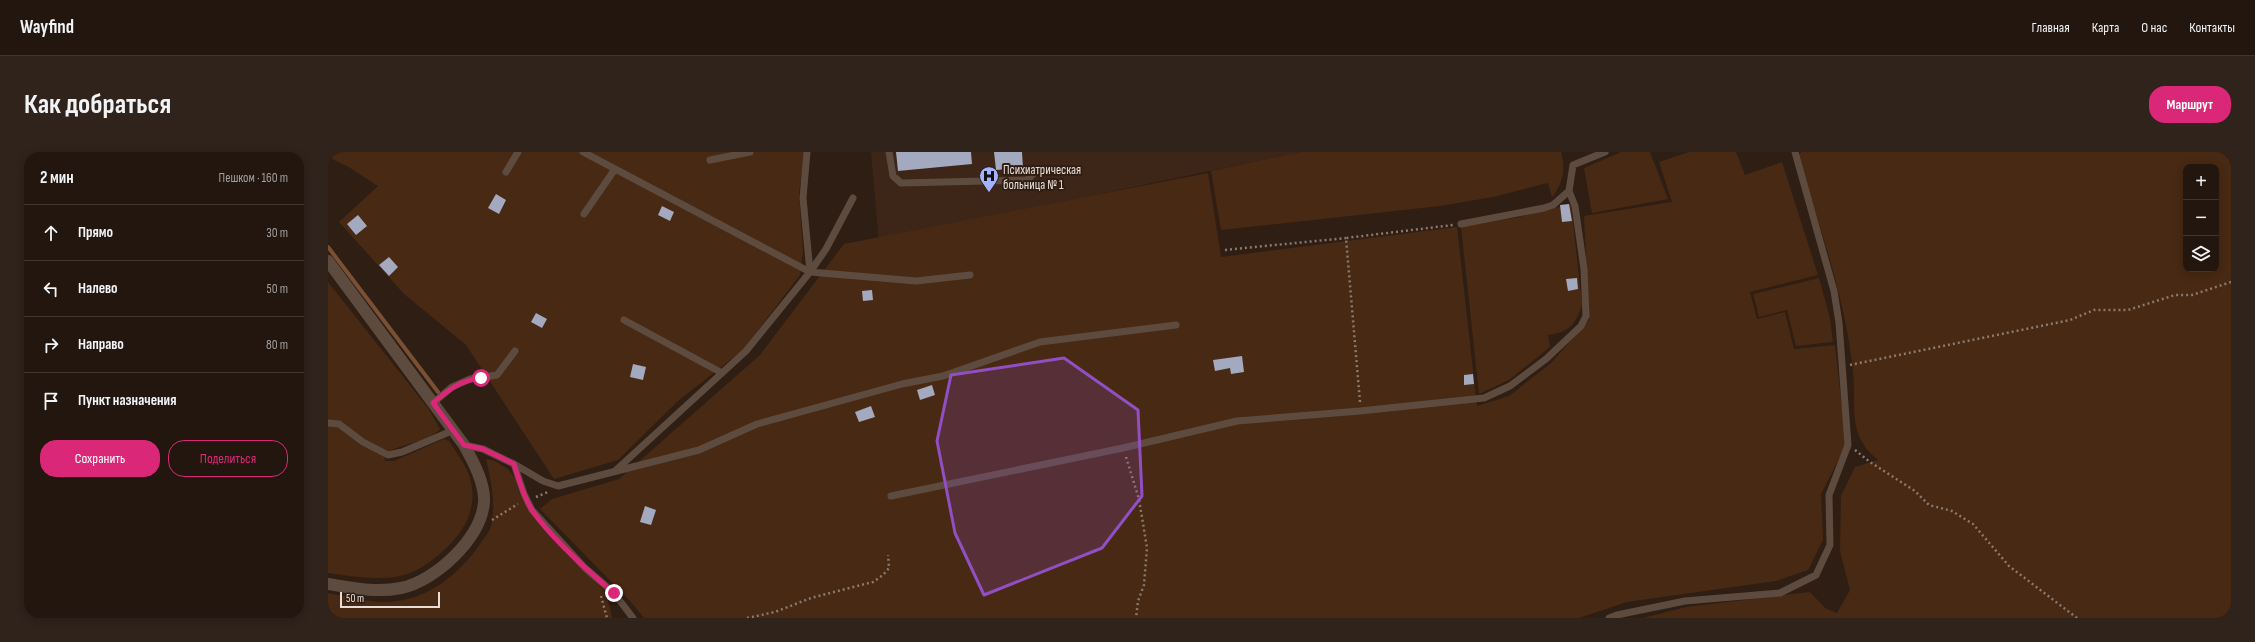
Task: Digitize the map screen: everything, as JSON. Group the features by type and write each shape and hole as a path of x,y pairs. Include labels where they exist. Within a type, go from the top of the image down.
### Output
{"street":[{"path":"328,584 375,591 402,588 424,579 443,566 468,540 477,526 484,502 477,467 464,445 329,263"}],"lane":[{"path":"506,172 518,152"},
{"path":"583,152 810,272 916,281 970,275"},
{"path":"710,160 750,152"},
{"path":"807,152 803,198 810,272"},
{"path":"889,152 893,176 901,183 1027,180 1037,170"},
{"path":"891,496 1124,448 1237,421 1360,411 1484,398 1510,386 1534,368 1581,326 1586,316 1584,269 1575,206 1570,191 1574,165 1605,152"},
{"path":"1609,618 1617,614 1685,601 1780,593 1816,575 1830,546 1830,495 1848,445 1842,367 1834,291 1795,152"},
{"path":"584,214 614,169"},
{"path":"1461,224 1544,208 1553,204 1570,191"},
{"path":"613,472 746,351 810,272 826,249 853,198"},
{"path":"624,320 722,373"},
{"path":"464,445 483,449 514,464 543,481 558,486 699,450 757,424 902,384 943,376 1040,342 1176,325"},
{"path":"433,403 458,384 470,379 497,375 515,351"},
{"path":"328,423 339,424 363,442 388,455 402,452 454,430"},
{"path":"514,464 524,494 532,510 596,578 614,593 633,618"}],"path":[{"path":"1224,250 1346,238 1461,224"},
{"path":"1346,238 1360,411"},
{"path":"1842,367 2070,320 2094,310 2128,310 2175,295 2192,295 2231,282"},
{"path":"1848,445 1870,462 1915,492 1928,504 1952,511 1973,524 2009,566 2077,618"},
{"path":"1124,448 1139,499 1147,548 1144,585 1138,601 1136,618"},
{"path":"747,618 775,612 811,598 873,582 883,575 889,568 888,555"},
{"path":"596,578 607,618"}],"highlighted area":[{"path":"1064,358 1138,410 1142,496 1102,548 984,595 955,533 937,441 951,375"}],"shaded area":[{"path":"328,152 805,152 799,193 803,251 800,275 743,350 678,401 618,460 554,479 466,345 404,294 339,222 378,186 347,166 328,157"},
{"name":"Психиатрическая больница № 1","path":"871,152 1301,152 995,216 879,243"},
{"path":"1301,152 1561,152 1563,170 1559,187 1552,197 1548,183 1493,197 1440,206 1221,230 1211,171"},
{"path":"1621,152 1650,152 1668,199 1592,213 1584,168"},
{"path":"1689,152 1736,152 1745,175 1782,162 1818,275 1750,292 1757,319 1785,312 1794,349 1835,345 1846,445 1821,494 1823,540 1808,570 1776,581 1627,602 1579,618 644,618 630,601 540,509 552,499 619,479 760,355 844,244 1208,173 1221,257 1457,227 1477,406 1509,396 1551,363 1589,320 1584,216 1672,202 1659,162"},
{"path":"1802,152 2231,152 2231,618 1643,618 1686,607 1810,592 1825,608 1837,613 1850,590 1840,551 1841,496 1855,467 1878,460 1861,440 1857,430 1854,409 1853,371 1844,315 1838,288 1797,154"},
{"path":"1571,204 1582,304 1577,317 1567,329 1556,334 1548,335 1550,347 1509,380 1479,394 1461,227 1519,217"},
{"path":"1819,278 1830,318 1833,342 1796,346 1787,310 1759,317 1753,294"},
{"path":"328,282 428,408 440,429 428,438 391,450 384,454 385,461 394,461 444,439 449,441 458,455 467,470 471,482 473,493 472,504 465,525 459,534 432,560 421,568 402,576 370,578 328,573"},
{"path":"486,459 495,461 509,470 515,478 520,495 538,522 607,594 612,618 328,618 328,593 374,601 388,602 402,600 429,591 441,584 462,566 488,533 492,521 493,503 490,476"}],"building":[{"path":"896,152 971,152 972,164 898,171"},
{"path":"994,152 1022,152 1023,168 996,170"},
{"path":"496,194 506,200 499,214 488,208"},
{"path":"1569,204 1572,221 1562,222 1560,205"},
{"path":"662,206 674,212 670,221 658,215"},
{"path":"358,215 367,226 356,235 347,224"},
{"path":"389,257 398,267 389,276 379,265"},
{"path":"1577,278 1578,289 1568,291 1566,279"},
{"path":"872,290 873,300 863,301 862,291"},
{"path":"536,313 547,319 542,328 531,322"},
{"path":"1242,356 1244,372 1231,374 1230,368 1215,371 1213,360"},
{"path":"633,364 646,367 643,380 630,377"},
{"path":"1473,374 1474,384 1464,385 1464,375"},
{"path":"932,385 935,395 920,400 917,390"},
{"path":"871,406 875,417 859,422 855,412"},
{"path":"645,506 656,510 651,525 640,522"}],"waterway":[{"path":"328,247 438,392"}],"place":[{"name":"Психиатрическая больница № 1","path":"989,193"}],"route":[{"path":"481,378 470,379 452,387 433,403 464,445 483,449 514,464 524,494 532,510 585,568 614,593"}]}
